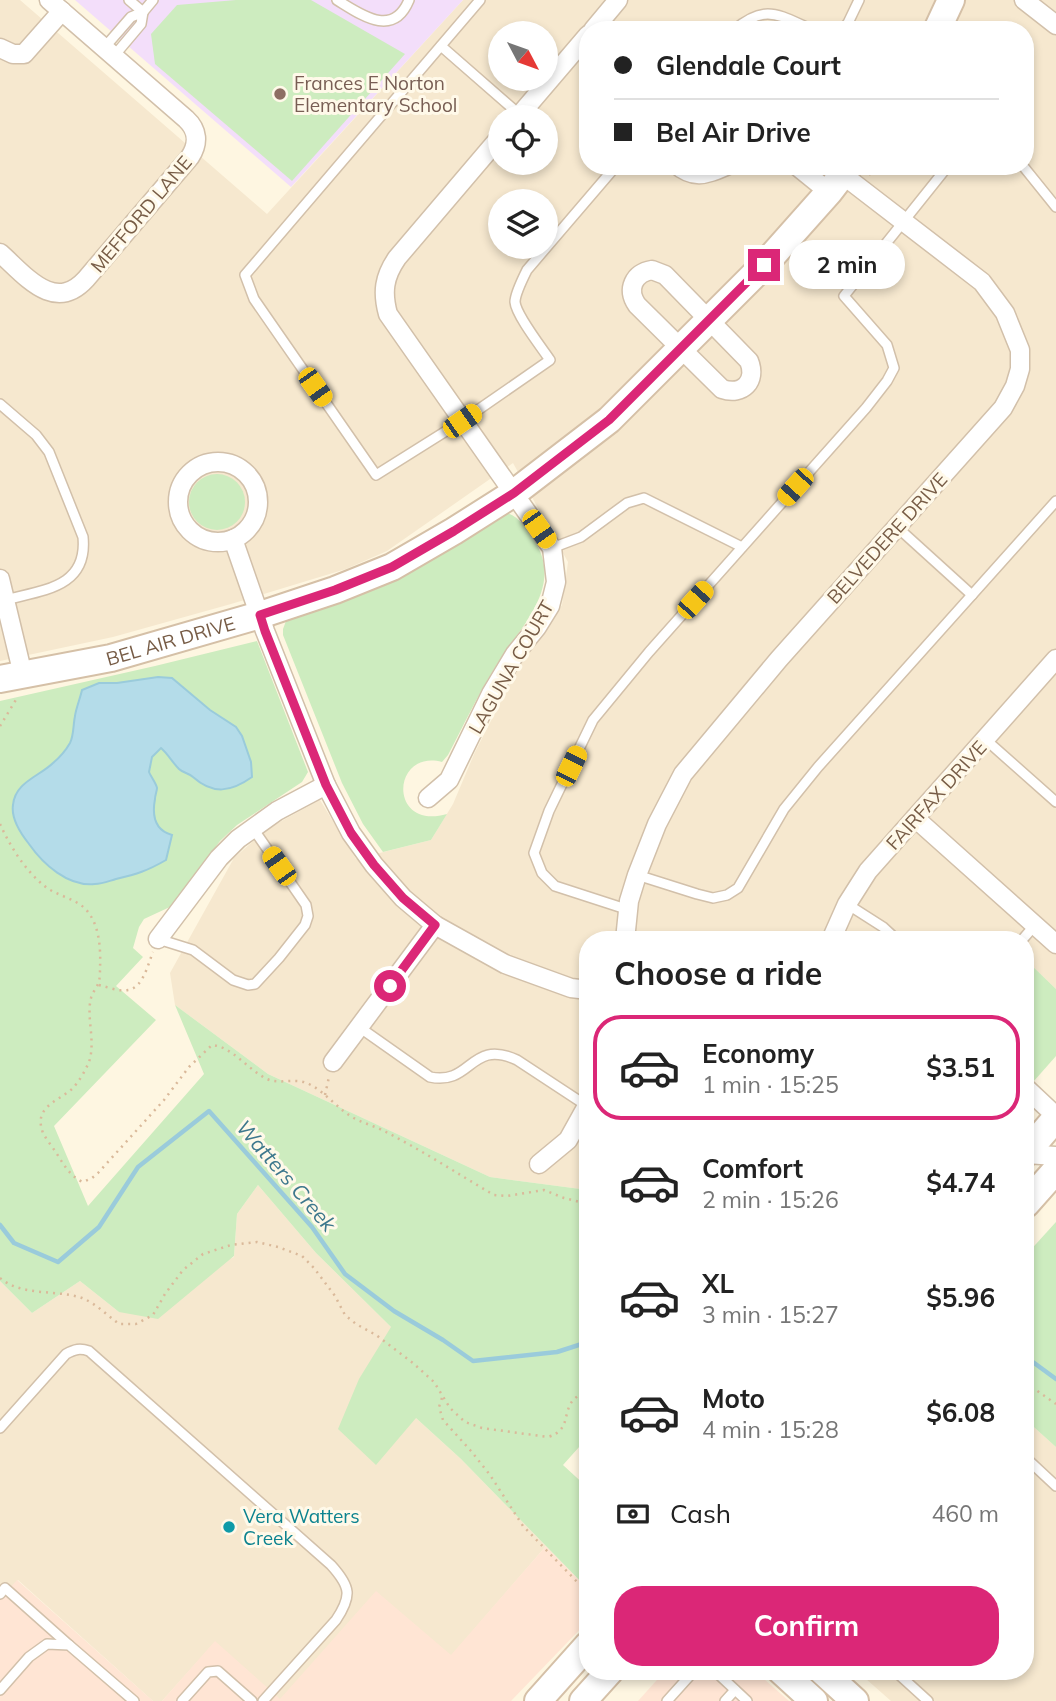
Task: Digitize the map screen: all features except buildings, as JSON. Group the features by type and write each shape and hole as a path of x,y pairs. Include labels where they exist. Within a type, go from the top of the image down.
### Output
{"street":[{"path":"600,21 618,0"},
{"path":"941,21 951,0"},
{"path":"1026,0 1056,25"},
{"path":"0,48 13,54 24,54 55,6 109,52"},
{"path":"528,105 579,46"},
{"name":"MEFFORD LANE","path":"0,253 41,289 61,293 71,291 86,279 195,150 196,132 192,125 109,52"},
{"name":"LAGUNA COURT","path":"428,798 449,780 491,694 515,654 550,606 556,582 551,548 388,314 384,300 388,270 488,151"},
{"name":"BELVEDERE DRIVE","path":"626,931 637,875 656,824 683,774 779,659 1003,408 1020,369 1020,350 1005,313 982,282 904,221 840,178"},
{"name":"BEL AIR DRIVE","path":"14,682 111,658 260,615 335,590 392,567 454,531 514,493 609,420 764,265 840,178"},
{"path":"652,270 665,275 709,320 749,361 752,374 747,386 735,391 722,389 633,299 632,286 639,274 652,270"},
{"path":"211,462 225,462 237,467 247,474 255,485 257,511 244,533 233,539 206,541 194,535 179,513 177,500 181,486 188,475 211,462"},
{"path":"233,539 270,644 326,785 351,833 374,865 403,898 435,925 505,964 579,989"},
{"path":"0,579 5,600 14,682"},
{"name":"FAIRFAX DRIVE","path":"835,931 847,904 868,871 1055,663"},
{"path":"158,939 219,858 238,839 277,810 326,785"},
{"path":"915,818 1056,944"},
{"path":"333,1062 435,925"},
{"path":"1034,1096 1056,1117 1034,1143"},
{"path":"539,1164 568,1140 579,1121"},
{"path":"1034,1154 1056,1156"},
{"path":"1034,1195 1056,1170"},
{"path":"538,1701 579,1655"},
{"path":"583,1701 602,1680"},
{"path":"791,1680 812,1700"},
{"path":"832,1680 855,1701"}],"lane":[{"path":"129,0 143,12"},
{"path":"109,52 131,17 143,12 153,0"},
{"path":"337,0 378,22 397,16 409,0"},
{"path":"480,0 245,275 254,299 376,475 462,421 550,360 522,318 515,302 527,270 608,175"},
{"path":"849,21 859,0"},
{"path":"746,21 760,13 769,13 790,21"},
{"path":"441,46 507,105"},
{"path":"682,175 695,180 714,175"},
{"path":"629,910 555,887 542,873 534,853 549,811 593,720 649,652 887,381 894,368 887,345 844,296 941,175"},
{"path":"1030,175 1056,207"},
{"path":"0,404 36,435 48,452 83,537 84,549 76,572 67,580 57,586 5,600"},
{"path":"551,548 581,537 627,503 644,498 742,547"},
{"path":"637,875 713,898 727,895 738,888 784,809 818,767 1056,500"},
{"path":"897,527 972,594"},
{"path":"985,739 1056,802"},
{"path":"158,939 193,950 233,979 248,985 255,984 279,958 305,925 308,916 306,905 252,827"},
{"path":"847,904 887,931"},
{"path":"1030,931 1035,925"},
{"path":"359,1027 430,1077 440,1079 458,1075 484,1055 507,1055 579,1099"},
{"path":"0,1429 66,1354 75,1349 89,1351 331,1565 343,1579 347,1593 345,1605 336,1620 263,1701"},
{"path":"1034,1465 1056,1486"},
{"path":"0,1594 5,1588 135,1701"},
{"path":"0,1690 29,1657 47,1644 69,1645"},
{"path":"182,1701 208,1672 218,1671 252,1701"},
{"path":"667,1701 686,1680"},
{"path":"724,1680 747,1701"},
{"path":"905,1680 928,1701"},
{"path":"725,1701 735,1690"}],"path":[{"path":"0,726 14,682"},
{"path":"0,824 17,856 34,876 49,889 87,908 98,938 100,966 98,985 91,996 90,1058 85,1071 71,1089 42,1113 44,1135 76,1179 83,1182 98,1173 164,1100 188,1067 212,1045 225,1049 267,1079 309,1084 355,1119 384,1131 494,1195 507,1196 544,1190 579,1202"},
{"path":"98,985 127,990 135,987 141,980 158,939"},
{"path":"0,1278 8,1285 22,1289 80,1298 119,1324 136,1324 153,1315 183,1270 203,1254 231,1245 257,1242 302,1256 335,1296 345,1315 413,1363 434,1382 450,1408 465,1422 548,1437 558,1432 565,1423 572,1402 579,1396"},
{"path":"1034,1389 1056,1404"},
{"path":"443,1398 439,1407 443,1420 490,1475 523,1526 579,1584"}],"shaded area":[{"path":"0,0 20,0 267,214 463,0 1056,0 1056,989 1034,968 1034,931 579,931 579,1189 490,1177 268,1074 175,1005 170,973 234,858 267,829 320,800 356,859 431,840 453,804 475,752 517,670 562,605 568,562 513,463 387,551 346,569 113,637 0,661"},
{"name":"Frances E Norton Elementary School","path":"75,0 463,0 291,187"},
{"path":"258,1185 316,1253 391,1327 416,1418 461,1459 546,1546 451,1656 376,1592 280,1700 215,1642 162,1701 153,1701 18,1580 0,1599 0,1281 32,1313 80,1281 119,1312 234,1257 237,1214"},
{"path":"1034,1427 1056,1447 1056,1701 891,1701 867,1680 1034,1680"},
{"path":"546,1546 579,1580 579,1630 511,1701 162,1701 215,1641 280,1699 376,1591 451,1655"},
{"path":"17,1580 153,1701 0,1701 0,1599"},
{"path":"657,1680 765,1680 789,1701 638,1701"}],"green space":[{"name":"Frances E Norton Elementary School","path":"236,0 311,0 405,54 292,181 155,64 151,34 177,5"},
{"path":"217,474 228,476 237,482 243,491 243,513 237,522 228,528 217,530 206,528 197,522 191,513 189,502 191,491 197,482 206,476"},
{"path":"507,513 522,524 542,557 542,591 535,607 488,679 448,755 442,762 425,761 413,767 406,777 403,790 406,802 414,811 428,816 447,814 431,840 383,852 363,824 342,783 283,635 283,629 286,621 402,572"},
{"path":"257,641 308,772 302,782 237,825 220,841 172,906 144,919 139,927 133,948 143,957 116,986 156,1020 54,1126 88,1206 204,1074 175,1005 268,1074 490,1177 579,1189 579,1447 563,1465 579,1480 579,1580 461,1459 416,1418 376,1465 338,1429 359,1379 391,1327 316,1253 258,1185 237,1214 234,1256 158,1319 119,1312 80,1281 32,1313 0,1281 0,701"},
{"path":"1034,968 1056,989 1056,1056 1034,1081"},
{"path":"1056,1222 1056,1447 1034,1427 1034,1246"}],"water":[{"path":"172,678 210,710 236,727 251,762 252,777 229,788 208,787 181,770 161,748 152,757 149,772 157,788 154,811 156,821 161,830 172,835 166,860 142,872 100,884 75,882 57,873 41,859 23,836 14,815 15,797 23,785 53,763 68,746 82,690 99,683"}],"waterway":[{"name":"Watters Creek","path":"0,1225 14,1243 58,1262 99,1227 138,1167 209,1111 312,1227 345,1274 394,1311 473,1361 557,1352 579,1345"},
{"name":"Watters Creek","path":"1034,1363 1056,1379"}],"place":[{"name":"Frances E Norton Elementary School","path":"280,94"},
{"name":"Vera Watters Creek","path":"229,1527"}],"route":[{"path":"390,986 435,925 403,898 351,833 326,785 260,615 335,590 392,567 514,493 609,420 764,265"}]}
